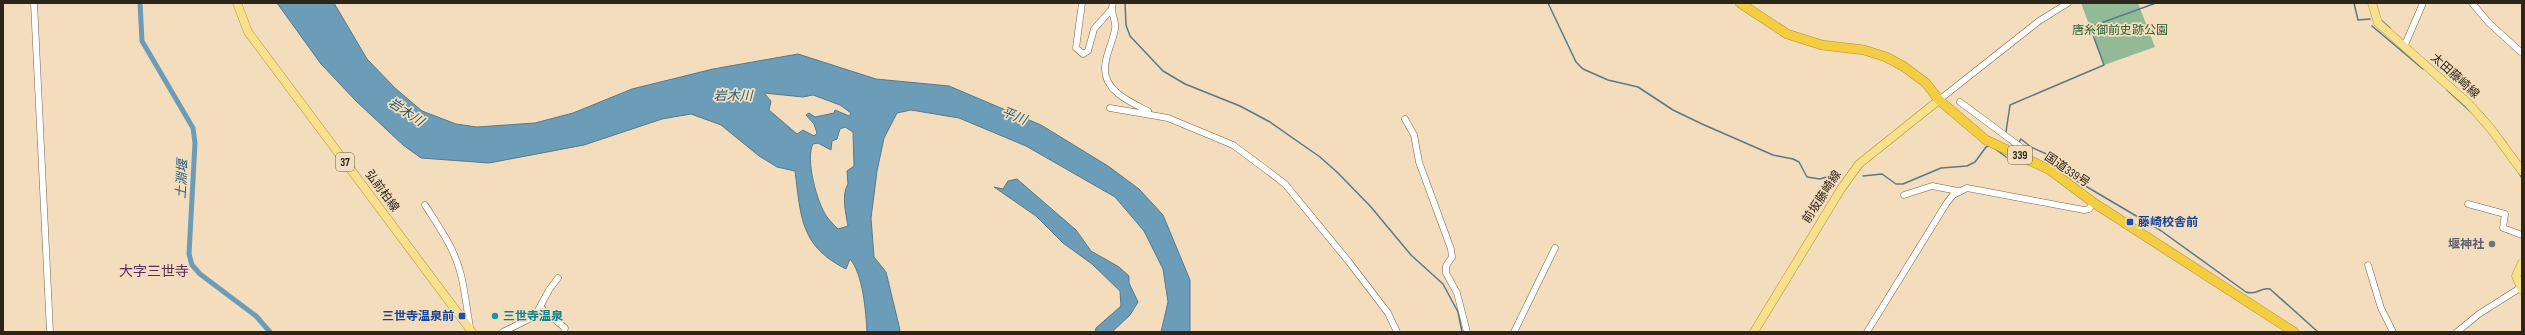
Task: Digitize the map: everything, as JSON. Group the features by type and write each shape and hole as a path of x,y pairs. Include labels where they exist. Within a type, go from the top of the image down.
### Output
{"highway":[{"name":"国道339号","path":"1740,3 1768,23 1799,39 1822,45 1864,50 1886,57 1915,74 1939,100 1986,140 2021,155 2050,170 2094,203 2294,332"}],"main road":[{"name":"弘前柏線","path":"237,3 248,32 471,330"},
{"name":"太田藤崎線","path":"2372,3 2378,23 2469,104 2491,129 2522,171"},
{"name":"前坂藤崎線","path":"1754,332 1841,189 1859,164 1939,100"},
{"path":"2521,289 2516,276 2522,263"}],"street":[{"path":"34,3 50,332"},
{"path":"1082,3 1076,48 1083,54 1088,51 1094,29 1110,11 1113,3"},
{"path":"1939,100 2039,21 2068,3"},
{"path":"2404,47 2423,3"},
{"path":"2472,3 2489,23 2522,53"},
{"path":"1110,11 1116,27 1105,68 1110,86 1125,100 1155,115 1233,145 1285,184 1388,313 1397,332"},
{"path":"1960,102 2022,148 2021,155"},
{"path":"1110,108 1155,115"},
{"path":"1405,119 1414,135 1418,162 1451,249 1452,257 1446,266 1446,273 1457,293 1467,332"},
{"path":"1904,195 1932,186 1958,191"},
{"path":"1867,332 1946,204 1958,191 1967,188 2084,210 2089,209 2094,203"},
{"path":"2468,204 2504,214 2503,228 2522,234"},
{"path":"425,205 444,236 456,260 461,274 471,330"},
{"path":"1514,332 1555,248"},
{"path":"2368,265 2381,308 2393,332"},
{"path":"503,332 524,324 535,316 541,308 549,290 558,278"},
{"path":"2457,332 2479,314 2521,289"},
{"path":"541,308 565,328 564,332"}],"green space":[{"name":"唐糸御前史跡公園","path":"2081,3 2138,3 2155,47 2104,65"}],"water":[{"name":"岩木川","path":"277,3 334,3 367,59 395,88 422,111 456,124 477,127 535,123 573,113 632,89 713,69 798,54 876,79 949,86 1041,125 1108,166 1139,189 1163,215 1190,280 1190,332 1161,332 1168,302 1163,269 1144,231 1115,197 1026,146 959,118 911,110 897,113 884,138 877,171 871,218 874,257 886,272 900,330 899,332 867,332 863,294 858,274 850,259 846,269 831,260 819,250 811,240 802,216 795,171 777,167 759,156 721,125 691,114 662,119 584,145 489,163 421,158 403,145 356,101 321,64","holes":["764,93 803,97 813,95 840,105 851,113 849,116 835,110 834,113 815,117 809,113 806,115 814,124 817,133 814,136 803,130 797,134 769,110 771,101","845,127 853,132 854,166 847,171 848,184 844,199 848,226 838,229 827,217 819,202 813,181 810,160 813,144 818,143 831,150 832,141 837,139 840,129"]},
{"path":"1017,179 1076,230 1091,251 1119,267 1129,276 1129,283 1138,302 1130,315 1112,332 1095,332 1096,328 1121,306 1120,291 1092,264 1063,243 1036,216 994,187 1003,189 1008,181"}],"waterway":[{"name":"土淵堰","path":"140,3 142,41 193,128 195,143 189,254 192,265 200,274 256,316 270,332"},
{"path":"1125,3 1126,25 1130,36 1163,71 1185,84 1240,106 1270,122 1320,157 1338,173 1371,207 1411,255 1443,284 1458,312 1462,332"},
{"path":"1548,3 1576,62 1583,69 1608,80 1638,87 1673,110 1702,124 1773,155 1793,159 1799,162 1807,177 1820,179 1840,173"},
{"path":"2006,132 2010,105 2104,65 2090,27 2156,3"},
{"path":"2354,3 2358,20 2370,19"},
{"path":"2381,20 2390,28"},
{"path":"2372,26 2423,69"},
{"path":"2447,90 2471,112"},
{"path":"2482,113 2506,143"},
{"path":"2019,142 2021,139 2031,147 2053,157 2077,181 2160,230 2246,292 2253,293 2263,289 2270,289 2318,332"},
{"path":"1863,176 1882,174 1896,184 1903,184 1941,168 1967,166 1975,162 1986,147 1989,146"},
{"path":"1994,148 2006,157"},
{"path":"2519,173 2522,178"}],"place":[{"name":"藤崎校舎前","path":"2130,222"},
{"name":"堰神社","path":"2492,244"},
{"name":"三世寺温泉前","path":"462,316"},
{"name":"三世寺温泉","path":"495,316"}],"district":[{"name":"大字三世寺","path":"154,271"}],"water label":[{"name":"平川","path":"1014,116"}]}
